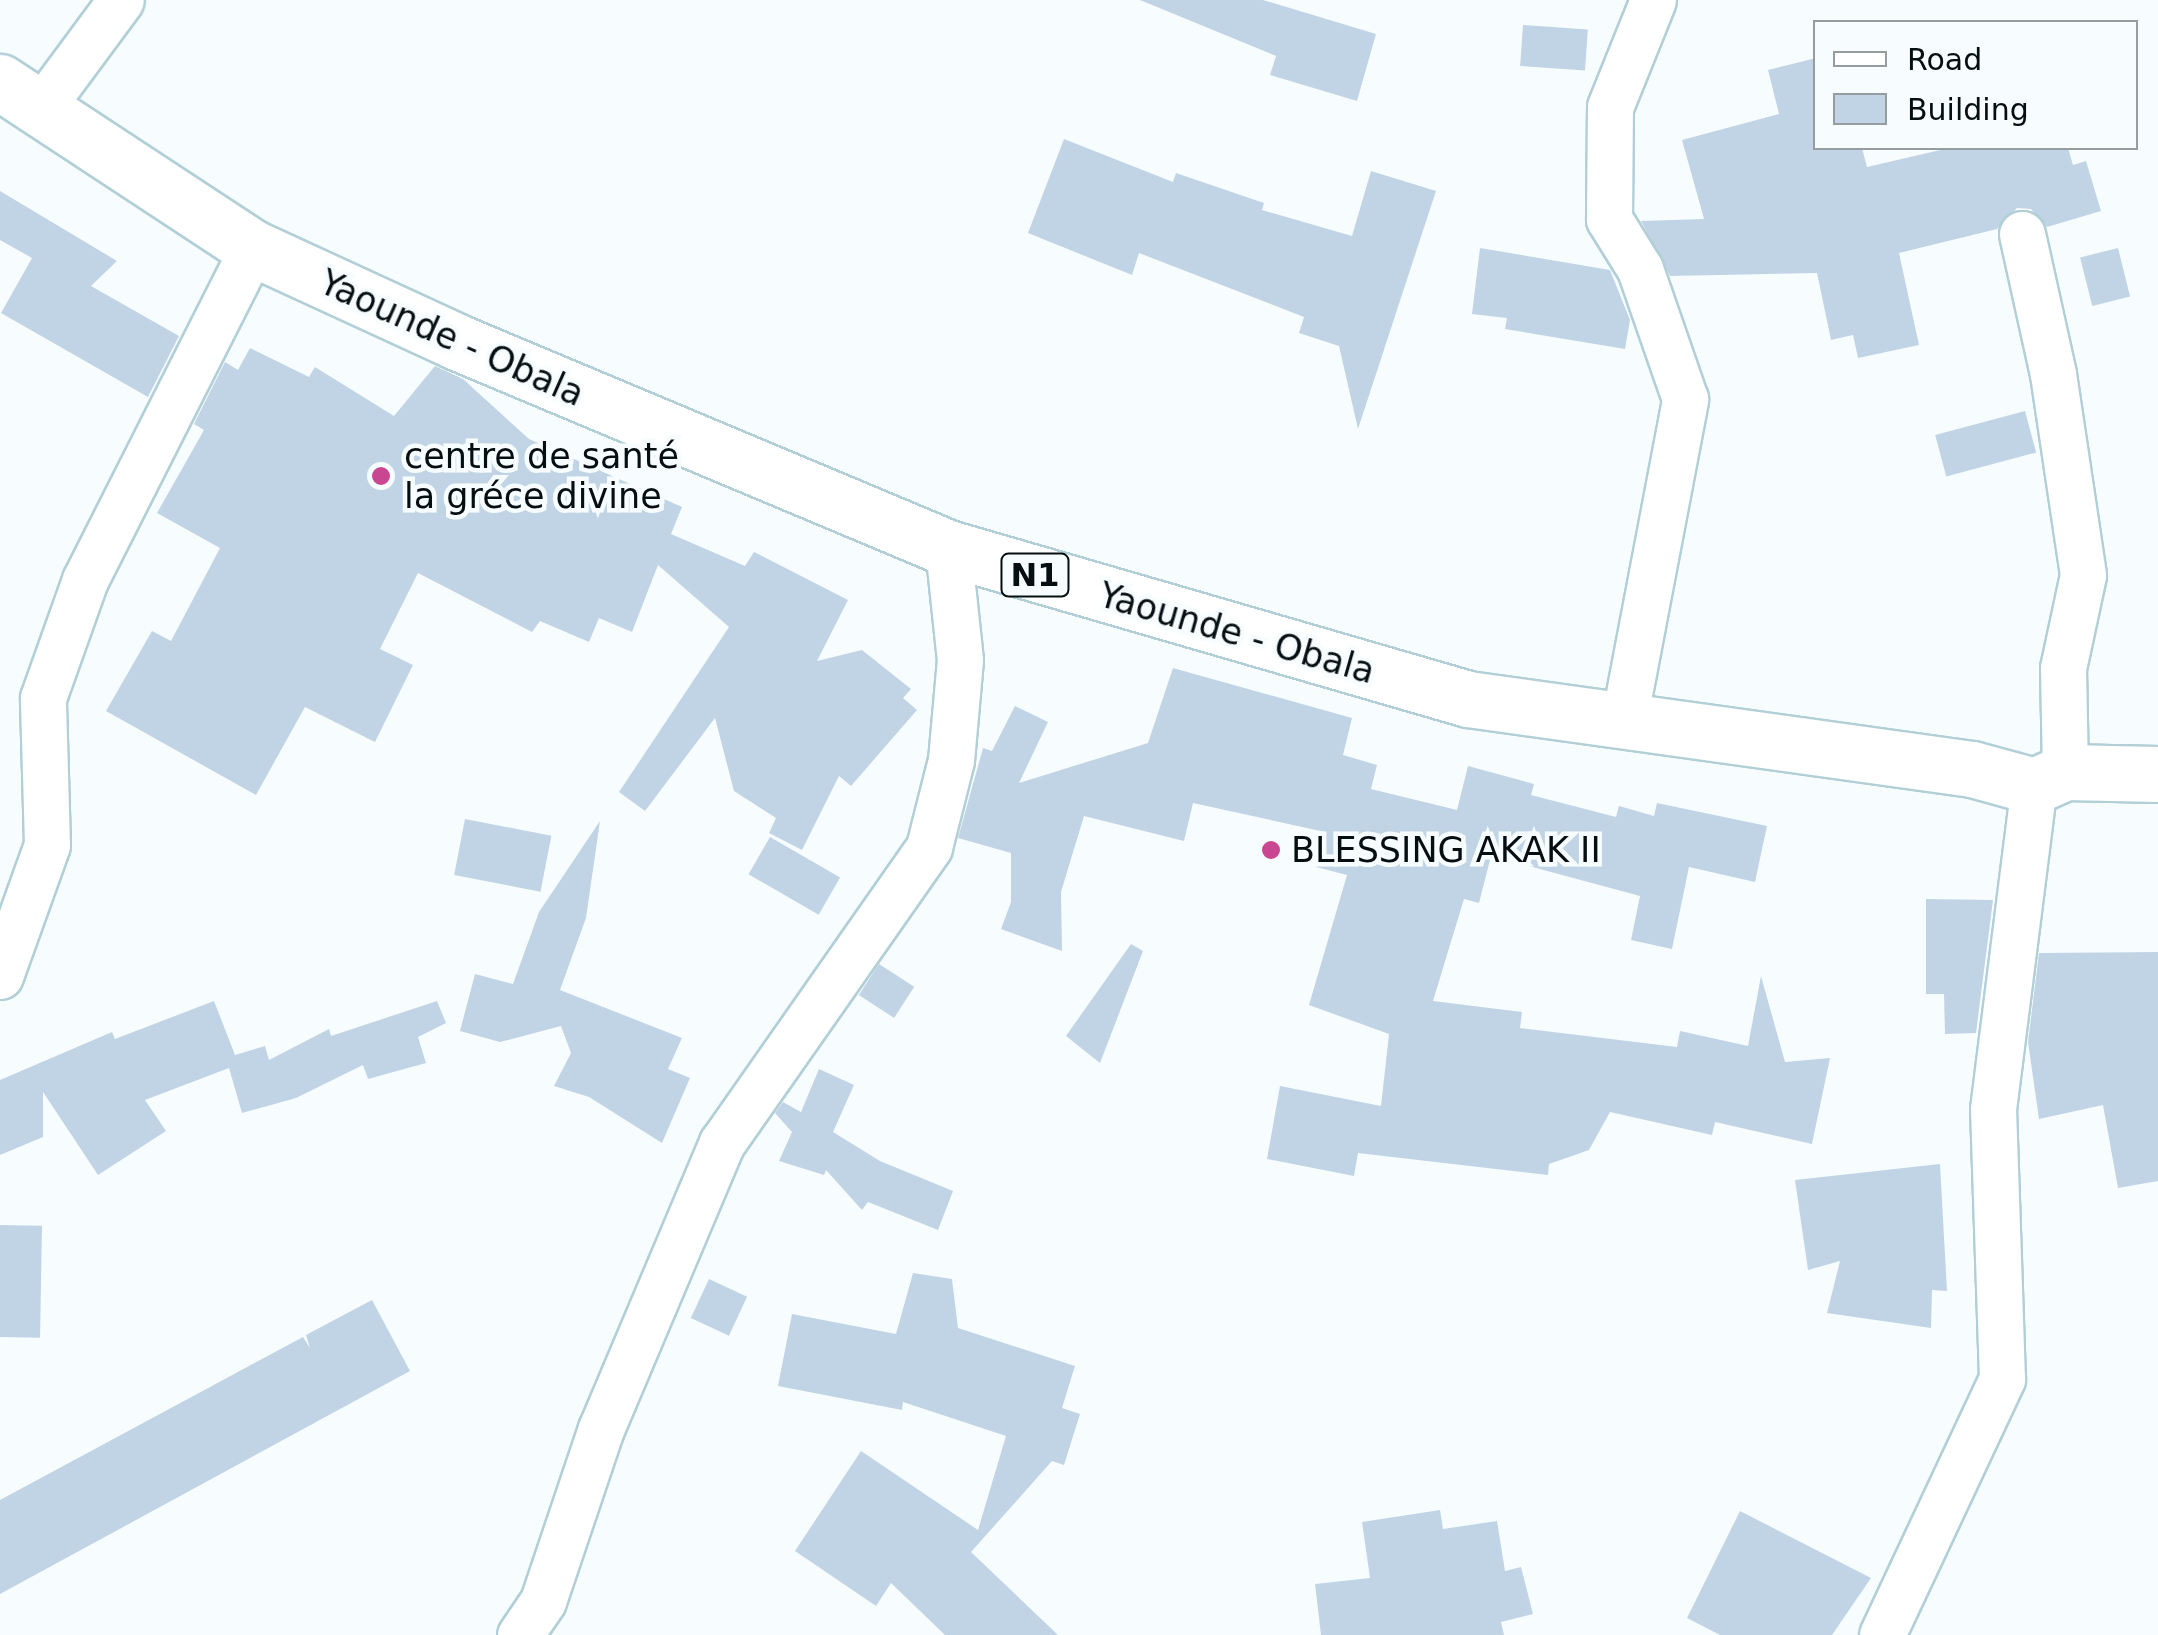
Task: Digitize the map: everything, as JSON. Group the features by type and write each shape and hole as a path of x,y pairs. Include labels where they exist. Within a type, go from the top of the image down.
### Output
{"highway":[{"name":"Yaounde - Obala","path":"20,95 253,248 492,358 948,548 1468,699 2050,779 2158,774"}],"street":[{"path":"20,95 121,0"},
{"path":"1624,720 1685,399 1640,269 1610,219 1610,106 1652,0"},
{"path":"1882,1635 2002,1379 1992,1109 2050,779 2062,668 2083,575 2053,374 2022,234"},
{"path":"0,976 46,845 43,698 85,580 253,248"},
{"path":"520,1635 544,1601 600,1428 722,1143 929,847 951,760 960,660 948,548"}],"building":[{"path":"1140,0 1263,0 1376,34 1357,101 1270,75 1276,56"},
{"path":"1523,25 1588,30 1585,70 1520,66"},
{"path":"1813,59 1813,150 1863,150 1867,167 1940,150 2069,150 2073,165 2086,161 2101,211 2047,227 2031,209 2017,208 1997,229 1899,253 1919,345 1858,358 1853,335 1831,340 1817,273 1670,276 1641,221 1704,219 1682,140 1779,114 1768,70"},
{"path":"1064,139 1173,182 1176,173 1264,203 1262,210 1352,236 1371,171 1436,191 1358,429 1339,346 1299,333 1304,317 1139,253 1132,275 1028,233"},
{"path":"0,191 117,261 91,286 179,336 148,397 1,313 32,258 0,240"},
{"path":"1480,248 1610,270 1630,320 1625,349 1505,329 1507,318 1472,314"},
{"path":"2118,248 2130,297 2092,306 2080,257"},
{"path":"250,348 309,377 315,367 394,416 435,366 463,379 529,439 682,507 671,534 745,566 754,552 848,600 817,661 862,650 911,689 903,698 917,710 851,786 839,776 802,850 769,833 776,818 734,791 715,718 645,811 619,792 729,627 658,565 632,632 599,618 589,642 540,621 532,632 418,573 380,649 413,665 375,742 305,707 256,795 106,711 152,631 171,641 220,548 157,513 204,430 194,424 225,362 238,370"},
{"path":"2025,411 2036,453 1946,477 1935,435"},
{"path":"1173,668 1352,718 1343,755 1377,765 1371,789 1457,810 1468,766 1534,784 1531,795 1616,817 1619,806 1654,816 1657,803 1767,826 1755,882 1689,867 1672,949 1631,940 1640,896 1491,856 1479,903 1464,899 1433,1001 1522,1012 1520,1028 1677,1047 1680,1031 1748,1046 1761,976 1785,1062 1830,1058 1812,1144 1715,1122 1712,1135 1610,1112 1589,1150 1549,1164 1548,1175 1358,1153 1354,1176 1267,1159 1280,1086 1381,1106 1389,1034 1309,1005 1347,875 1316,867 1325,832 1193,803 1184,841 1084,816 1061,892 1062,951 1001,929 1011,902 1011,853 958,838 983,748 992,751 1015,706 1048,722 1019,783 1148,743"},
{"path":"465,819 551,836 541,892 454,875"},
{"path":"600,821 586,918 560,990 682,1038 668,1069 690,1078 662,1143 589,1097 554,1086 571,1053 561,1026 500,1042 460,1031 475,974 513,984 539,912"},
{"path":"770,837 840,878 819,915 748,874"},
{"path":"1926,899 1993,900 1976,1033 1945,1034 1944,994 1926,994"},
{"path":"1131,944 1143,951 1100,1063 1066,1036"},
{"path":"2158,952 2158,1181 2118,1188 2103,1105 2039,1119 2028,1042 2039,953"},
{"path":"879,964 914,987 894,1018 859,995"},
{"path":"214,1001 235,1055 265,1046 269,1060 329,1029 331,1036 437,1001 446,1023 418,1037 426,1063 368,1079 363,1065 296,1098 242,1113 229,1068 145,1100 166,1131 98,1175 43,1092 43,1137 0,1155 0,1080 112,1032 115,1039"},
{"path":"819,1069 854,1085 833,1132 880,1161 953,1191 938,1230 868,1202 862,1210 826,1170 824,1175 779,1161 792,1132 775,1113 783,1102 801,1112"},
{"path":"1940,1164 1947,1291 1932,1290 1931,1328 1827,1313 1840,1261 1808,1270 1795,1180"},
{"path":"0,1225 42,1226 40,1338 0,1337"},
{"path":"913,1273 952,1279 958,1328 1075,1366 1062,1408 1080,1414 1064,1465 1052,1461 971,1552 1058,1635 945,1635 891,1583 876,1606 795,1551 861,1451 978,1530 1006,1436 903,1402 902,1410 778,1386 792,1314 896,1334"},
{"path":"709,1279 747,1297 729,1336 691,1318"},
{"path":"372,1300 410,1371 0,1594 0,1500 303,1337 310,1348 306,1335"},
{"path":"1440,1510 1443,1529 1497,1521 1505,1571 1521,1567 1533,1614 1501,1622 1504,1635 1321,1635 1315,1584 1370,1578 1362,1522"},
{"path":"1740,1511 1871,1578 1832,1635 1720,1635 1687,1618"}],"place":[{"name":"centre de santé la gréce divine","path":"381,476"},
{"name":"BLESSING AKAK II","path":"1271,850"}]}
